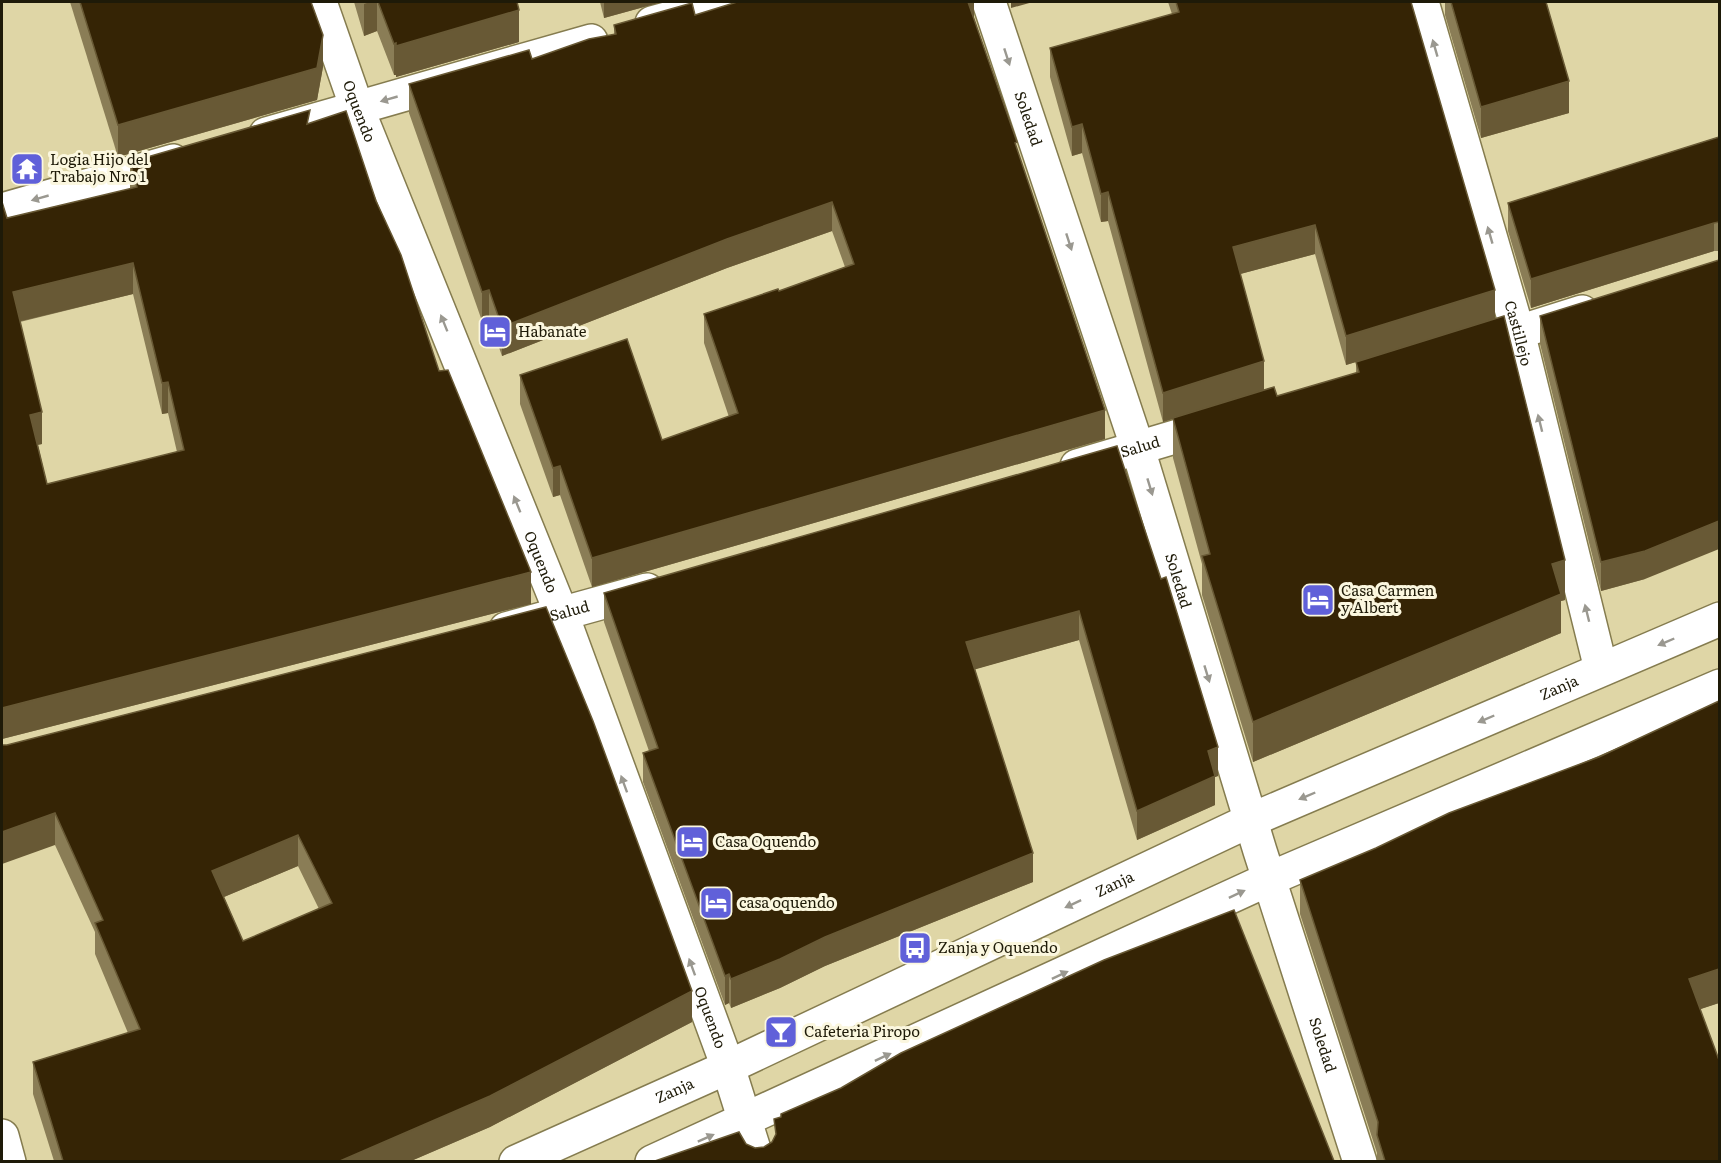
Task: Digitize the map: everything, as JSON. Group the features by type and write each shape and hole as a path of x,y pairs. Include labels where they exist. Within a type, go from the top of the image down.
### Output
{"street":[{"name":"Oquendo","path":"320,2 357,108 562,615 728,1067 758,1161"},
{"path":"242,141 728,2"},
{"name":"Soledad","path":"989,2 1138,449 1269,879 1360,1161"},
{"name":"Castillejo","path":"1422,2 1518,332 1601,669"},
{"path":"2,210 196,154"},
{"path":"1440,356 1608,304"},
{"name":"Salud","path":"1046,475 1239,418"},
{"name":"Salud","path":"482,635 677,582"},
{"name":"Zanja","path":"516,1161 728,1067 1251,820 1719,619"},
{"path":"652,1161 1269,879 1719,686"},
{"path":"2,1136 9,1161"}],"building":[{"path":"80,2 311,2 323,35 317,68 118,125"},
{"path":"378,2 517,2 519,10 396,46"},
{"path":"737,2 968,2 1017,142 1015,143 1105,410 592,558 560,466 553,468 520,375 627,339 662,440 738,413 704,314 778,289 779,291 854,264 832,202 727,239 502,327 489,290 482,292 409,84 529,50 532,59 589,39 616,34 614,25 692,3 695,15"},
{"path":"1176,2 1411,2 1495,290 1346,336 1315,225 1233,247 1264,361 1163,393 1108,192 1101,194 1082,124 1072,127 1050,48 1179,12"},
{"path":"1451,2 1546,2 1569,81 1481,107"},
{"path":"310,110 307,124 346,111 376,201 401,255 439,371 448,370 531,572 2,708 2,202 7,218 137,187 130,162","holes":["133,263 162,383 168,382 184,450 47,484 30,415 42,412 13,292"]},
{"path":"1719,137 1719,222 1531,279 1508,203"},
{"path":"1719,260 1719,521 1645,551 1601,562 1540,316"},
{"path":"1504,316 1565,560 1552,564 1561,594 1253,722 1202,556 1210,554 1173,418 1274,387 1277,396 1359,372 1356,362"},
{"path":"1117,446 1161,579 1166,577 1218,747 1208,751 1215,776 1137,811 1079,611 966,642 1033,853 825,937 731,979 729,974 725,976 643,753 658,748 604,593"},
{"path":"546,607 593,721 692,991 490,1096 340,1161 63,1161 33,1062 140,1029 95,923 103,920 55,813 2,832 2,745","holes":["298,835 332,903 243,941 212,871"]},
{"path":"1719,701 1719,969 1689,979 1719,1060 1719,1161 1385,1161 1377,1135 1378,1122 1300,880 1376,848 1449,813 1599,757"},
{"path":"1234,910 1334,1161 655,1161 739,1132 746,1144 755,1148 764,1147 772,1142 776,1134 774,1119 781,1117 781,1114 841,1088 901,1053 1104,960"}],"place":[{"name":"Logia Hijo del Trabajo Nro 1","path":"27,169"},
{"name":"Habanate","path":"495,332"},
{"name":"Casa Carmen y Albert","path":"1318,600"},
{"name":"Casa Oquendo","path":"692,842"},
{"name":"casa oquendo","path":"716,903"},
{"name":"Zanja y Oquendo","path":"915,948"},
{"name":"Cafeteria Piropo","path":"781,1032"}]}
